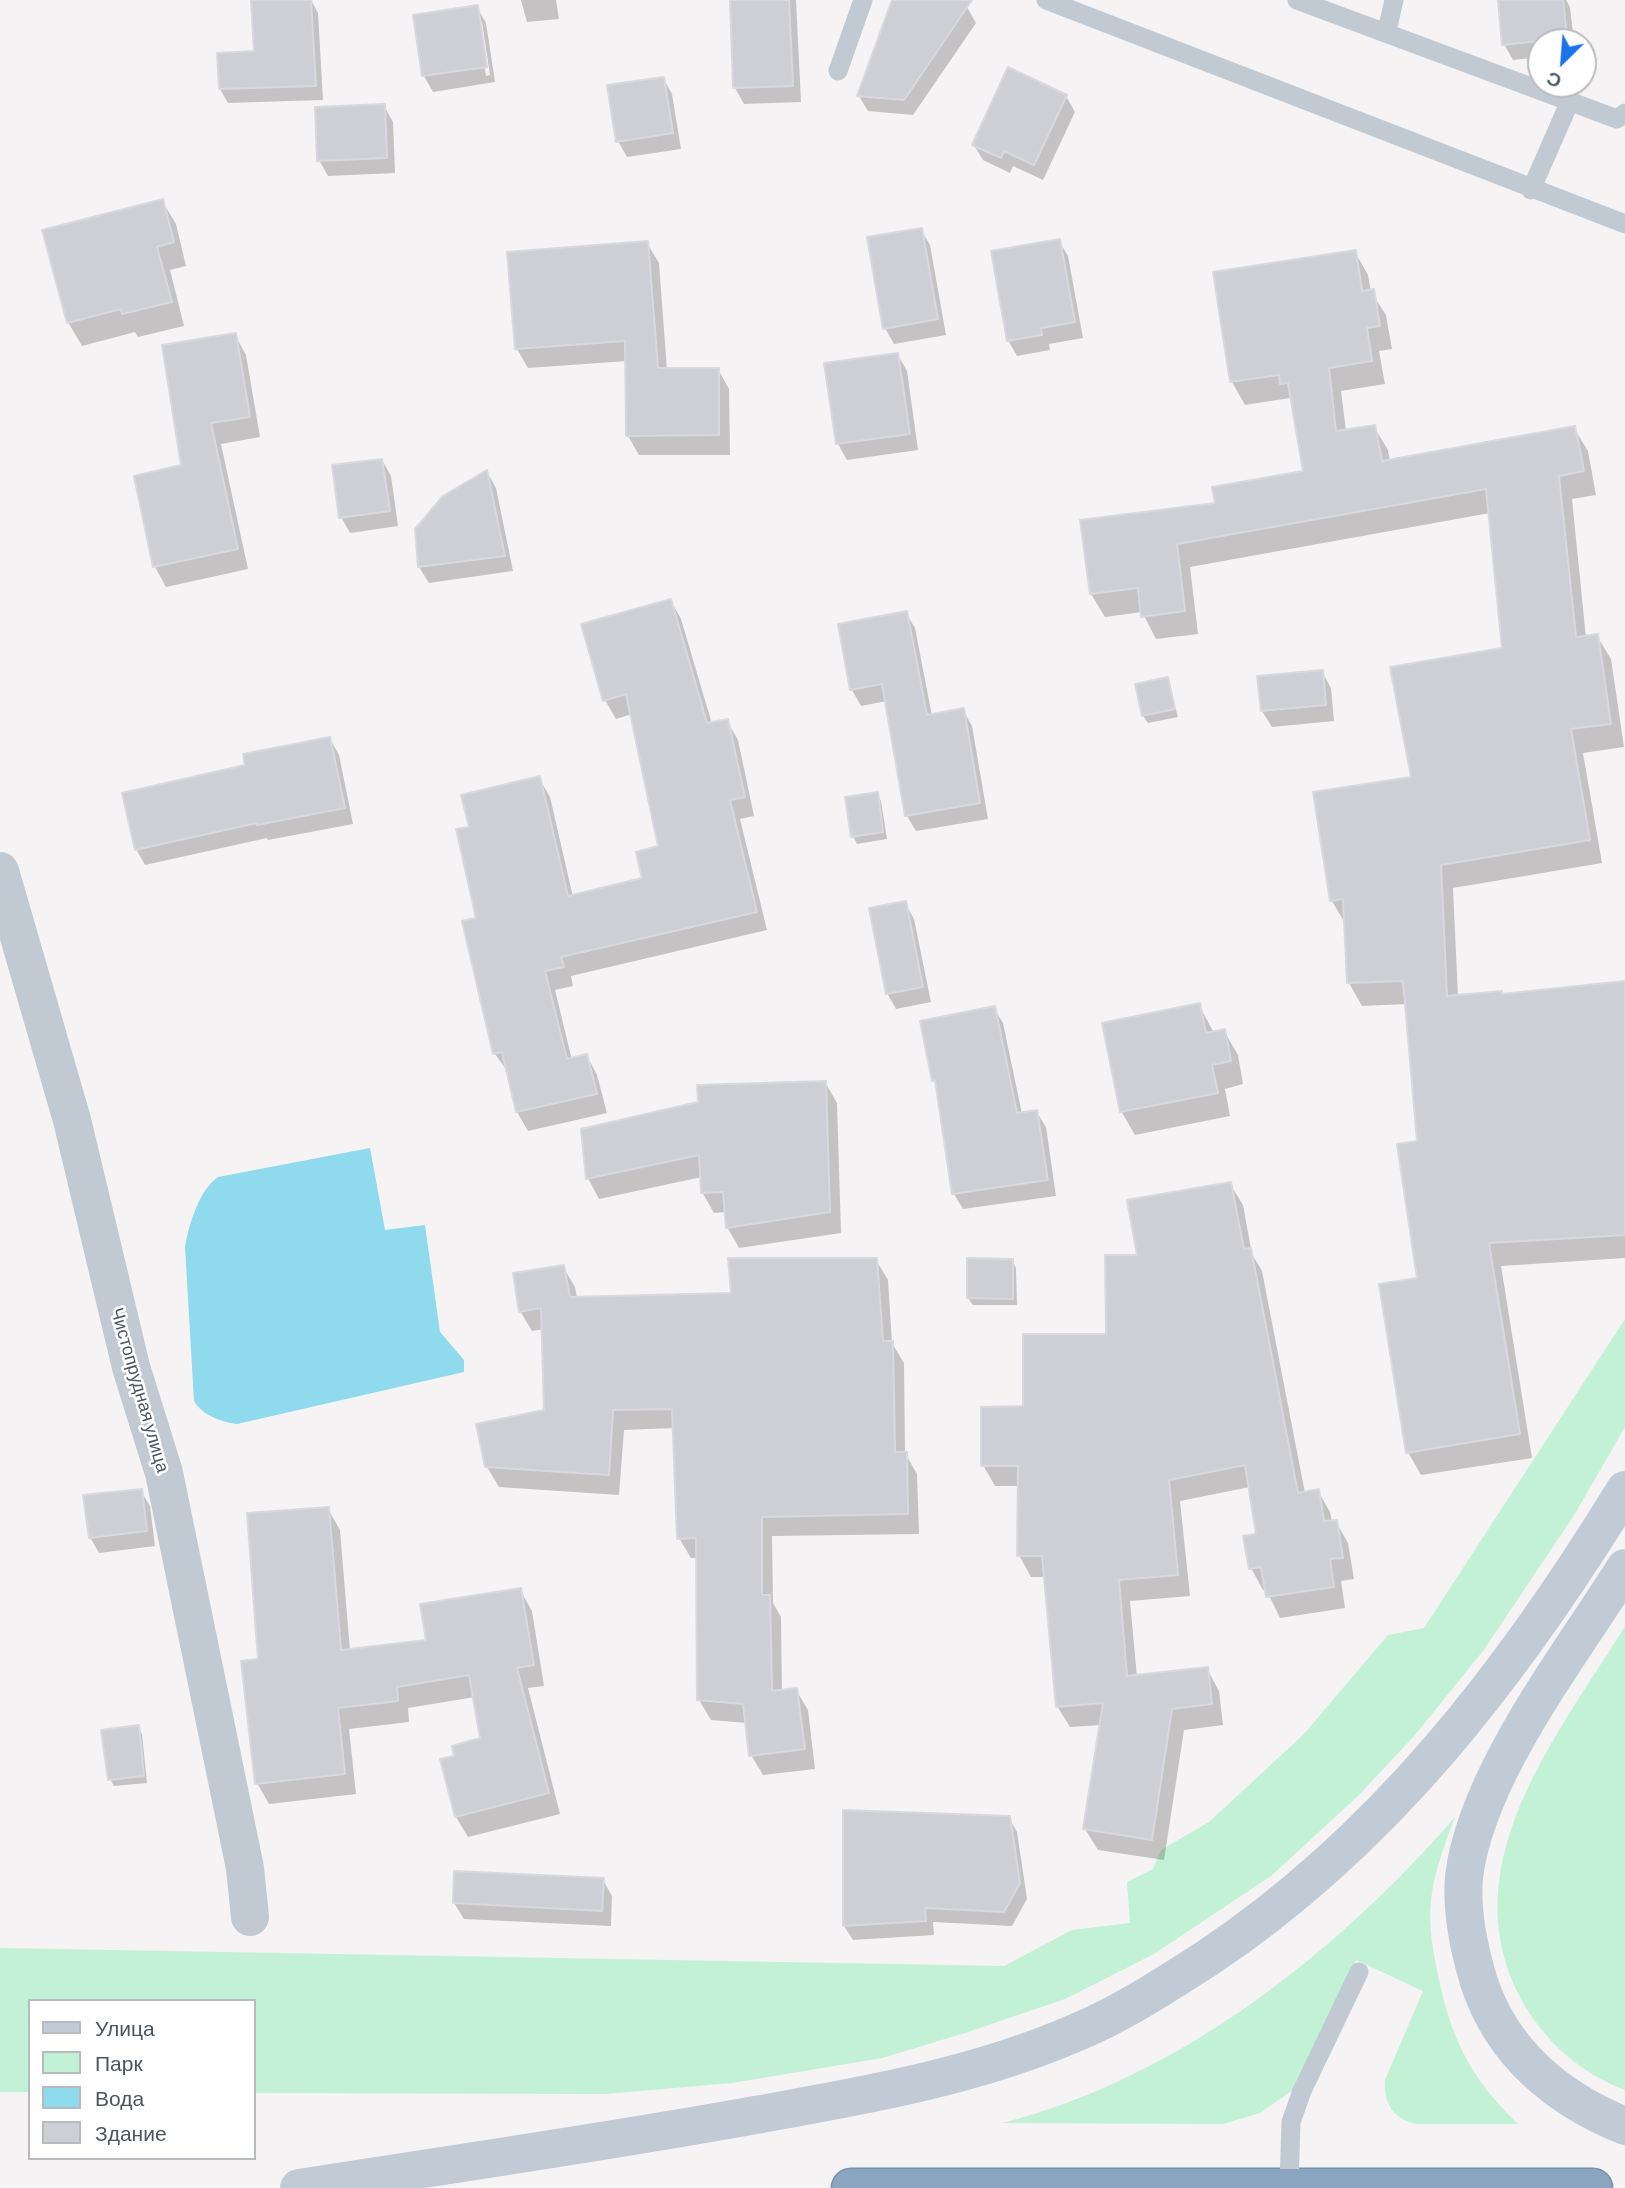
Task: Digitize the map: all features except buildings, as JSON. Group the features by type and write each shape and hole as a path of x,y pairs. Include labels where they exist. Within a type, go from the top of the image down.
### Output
{"highway":[{"path":"851,2188 1593,2188"}],"main road":[{"path":"299,2188 669,2132 891,2089 1030,2051 1122,2010 1168,1984 1284,1903 1382,1815 1439,1753 1508,1667 1625,1490"},
{"path":"1622,1579 1496,1776 1479,1816 1468,1857 1464,1900 1468,1937 1483,1995 1514,2049 1578,2105 1625,2126"}],"street":[{"name":"Чистопрудная улица","path":"0,871 72,1120 131,1367 164,1473 245,1868 250,1917"}],"lane":[{"path":"838,71 863,0"},
{"path":"1046,0 1625,225"},
{"path":"1297,0 1617,119 1625,113"},
{"path":"1387,32 1394,0"},
{"path":"1531,190 1570,101"},
{"path":"1289,2186 1291,2122 1302,2091 1359,1972"}],"green space":[{"path":"1625,1319 1625,1427 1573,1517 1483,1651 1415,1735 1359,1795 1271,1876 1154,1954 1065,1999 882,2058 732,2083 605,2094 256,2093 256,1999 28,1999 28,2092 0,2092 0,1948 1004,1966 1072,1930 1130,1923 1127,1882 1153,1869 1161,1850 1209,1822 1304,1734 1388,1635 1424,1628"},
{"path":"1625,1626 1625,2090 1594,2075 1566,2055 1531,2016 1522,2001 1503,1951 1498,1901 1505,1852 1521,1804 1543,1758"},
{"path":"1455,1817 1432,1890 1431,1928 1438,1975 1449,2019 1465,2057 1488,2091 1518,2124 1417,2124 1396,2114 1388,2103 1385,2080 1423,1991 1356,1960 1301,2079 1293,2090 1260,2113 1223,2124 1002,2123 1067,2103 1131,2076 1192,2042 1251,2004 1307,1962 1360,1916"}],"water":[{"path":"370,1148 385,1230 425,1225 440,1332 464,1360 464,1372 237,1424 218,1420 207,1414 194,1401 185,1247 192,1219 205,1190 218,1177"}]}
